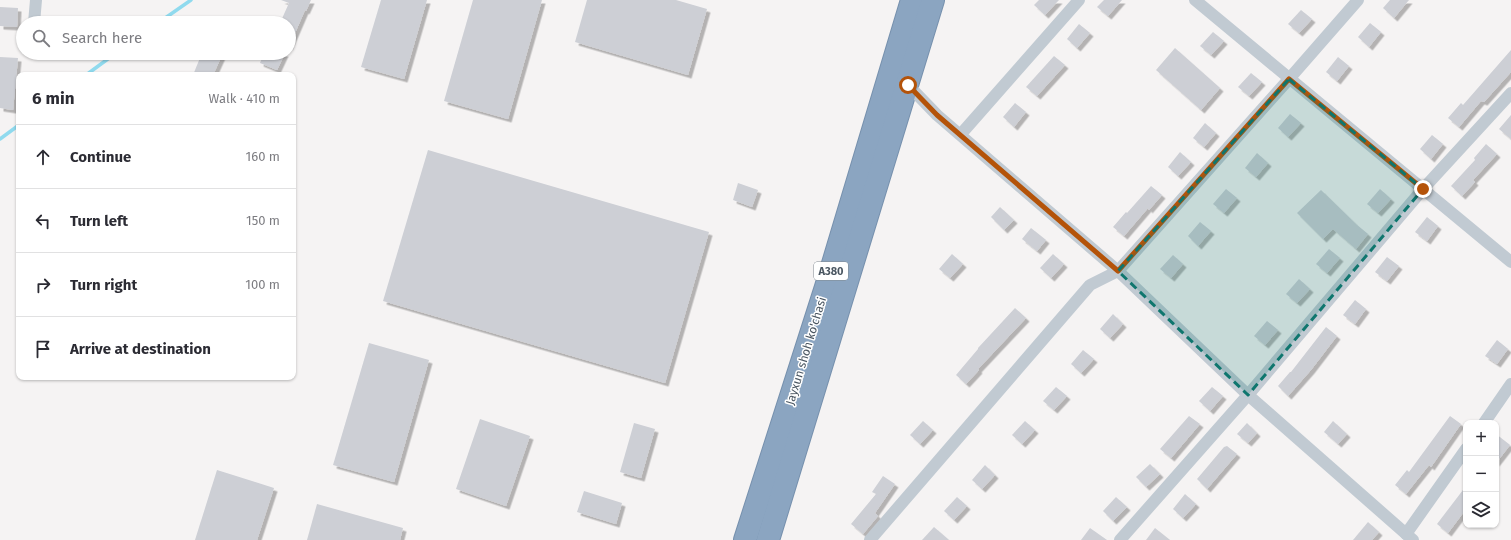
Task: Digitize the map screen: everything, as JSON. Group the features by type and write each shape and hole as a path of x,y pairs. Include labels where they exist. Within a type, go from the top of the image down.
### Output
{"highway":[{"name":"Jayxun shoh ko'chasi","path":"745,540 828,280 912,0"},
{"name":"Jayxun shoh ko'chasi","path":"768,540 934,0"}],"street":[{"path":"35,16 36,0"},
{"path":"961,134 1079,0"},
{"path":"1195,0 1511,262"},
{"path":"870,540 1090,285 1118,271 1358,0"},
{"path":"908,85 937,115 961,134 1118,271 1248,395 1409,537 1463,454"},
{"path":"1120,540 1248,395 1423,189 1511,93"},
{"path":"1486,420 1511,384"}],"highlighted area":[{"path":"1289,79 1423,189 1248,395 1118,271"}],"building":[{"path":"281,0 311,0 296,31 296,16 283,16 289,3"},
{"path":"381,0 427,0 404,79 361,67"},
{"path":"473,0 542,0 508,119 444,101"},
{"path":"587,0 676,0 707,9 688,75 575,42"},
{"path":"1039,0 1059,0 1045,15 1034,5"},
{"path":"1104,0 1122,0 1108,16 1097,7"},
{"path":"1390,0 1409,0 1394,18 1383,8"},
{"path":"0,7 18,8 16,27 0,26"},
{"path":"1301,10 1312,19 1299,33 1288,24"},
{"path":"1370,23 1381,32 1369,47 1358,37"},
{"path":"1079,24 1090,33 1077,48 1067,39"},
{"path":"1213,32 1224,41 1211,55 1200,46"},
{"path":"1175,48 1220,88 1201,110 1156,70"},
{"path":"1511,50 1511,72 1484,102 1481,101 1459,127 1448,118 1461,103 1463,105"},
{"path":"1054,56 1065,65 1037,96 1026,87"},
{"path":"0,57 16,58 16,60 18,60 13,110 0,108"},
{"path":"1338,57 1349,66 1337,81 1326,72"},
{"path":"199,60 220,60 214,72 194,72"},
{"path":"261,60 282,60 277,70 260,63"},
{"path":"1251,73 1262,82 1249,96 1238,87"},
{"path":"1015,103 1026,112 1014,127 1003,117"},
{"path":"1290,114 1301,123 1288,137 1278,128"},
{"path":"1511,115 1511,139 1499,129"},
{"path":"1205,123 1216,133 1204,147 1193,138"},
{"path":"1432,135 1443,144 1431,159 1420,149"},
{"path":"1486,144 1497,154 1473,180 1475,182 1462,196 1451,186 1475,160 1474,158"},
{"path":"428,150 709,232 665,383 383,301"},
{"path":"1180,152 1191,162 1178,176 1168,167"},
{"path":"1257,153 1268,163 1256,177 1245,168"},
{"path":"738,183 758,190 752,207 733,200"},
{"path":"1151,186 1162,195 1149,210 1148,208 1124,236 1113,227"},
{"path":"1226,189 1237,198 1224,213 1213,204"},
{"path":"1380,189 1391,199 1378,213 1367,204"},
{"path":"1321,190 1368,234 1356,249 1333,229 1323,239 1297,213"},
{"path":"1000,207 1014,220 1004,230 991,217"},
{"path":"1427,217 1438,226 1427,241 1415,232"},
{"path":"1200,222 1211,231 1198,246 1188,236"},
{"path":"1031,228 1046,240 1037,251 1022,239"},
{"path":"1329,249 1340,258 1327,273 1316,264"},
{"path":"952,254 963,264 950,278 939,269"},
{"path":"1053,254 1064,264 1051,278 1040,268"},
{"path":"1173,255 1183,264 1171,278 1160,269"},
{"path":"1387,257 1399,266 1387,281 1375,272"},
{"path":"1299,279 1310,289 1297,303 1286,294"},
{"path":"1355,300 1366,309 1355,324 1343,315"},
{"path":"1015,308 1026,318 978,369 979,370 966,384 956,375 978,348"},
{"path":"1113,314 1123,324 1110,338 1100,329"},
{"path":"1267,321 1278,330 1265,345 1254,336"},
{"path":"1326,327 1337,336 1311,370 1288,396 1278,386 1291,372"},
{"path":"1497,340 1508,349 1497,364 1485,356"},
{"path":"369,343 429,360 394,482 333,465"},
{"path":"1083,350 1094,359 1081,373 1071,364"},
{"path":"1056,387 1067,396 1054,410 1043,401"},
{"path":"1212,387 1223,396 1210,411 1199,401"},
{"path":"1189,416 1200,424 1171,458 1160,449"},
{"path":"1450,416 1461,424 1431,467 1429,465 1406,494 1395,485 1407,470 1409,472"},
{"path":"480,419 530,436 506,506 456,489"},
{"path":"923,421 933,430 920,444 910,435"},
{"path":"1025,421 1035,430 1022,444 1012,435"},
{"path":"1333,421 1347,434 1338,444 1324,432"},
{"path":"634,423 655,429 641,478 620,472"},
{"path":"1247,423 1257,433 1248,443 1237,434"},
{"path":"1499,436 1510,445 1499,459"},
{"path":"1227,446 1237,454 1207,489 1197,479 1224,447"},
{"path":"1150,464 1160,474 1146,487 1136,477"},
{"path":"985,465 995,475 982,489 972,480"},
{"path":"217,470 274,488 257,540 195,540"},
{"path":"883,476 895,484 875,513 878,516 863,534 851,524 876,494 872,492"},
{"path":"1463,490 1463,513 1448,533 1437,524"},
{"path":"584,491 622,503 616,524 577,512"},
{"path":"1185,494 1196,504 1183,518 1173,509"},
{"path":"957,497 967,506 954,520 944,511"},
{"path":"1116,497 1127,507 1113,521 1103,511"},
{"path":"317,504 403,528 400,540 307,540"},
{"path":"1368,522 1379,532 1372,540 1353,540"},
{"path":"934,527 949,540 922,540"},
{"path":"1090,528 1107,540 1081,540"},
{"path":"1155,528 1170,540 1146,540"}],"waterway":[{"path":"168,16 191,0"},
{"path":"90,72 106,60"},
{"path":"0,139 16,127"}],"route":[{"path":"908,85 937,115 961,134 1118,271 1289,79 1423,189"}]}
